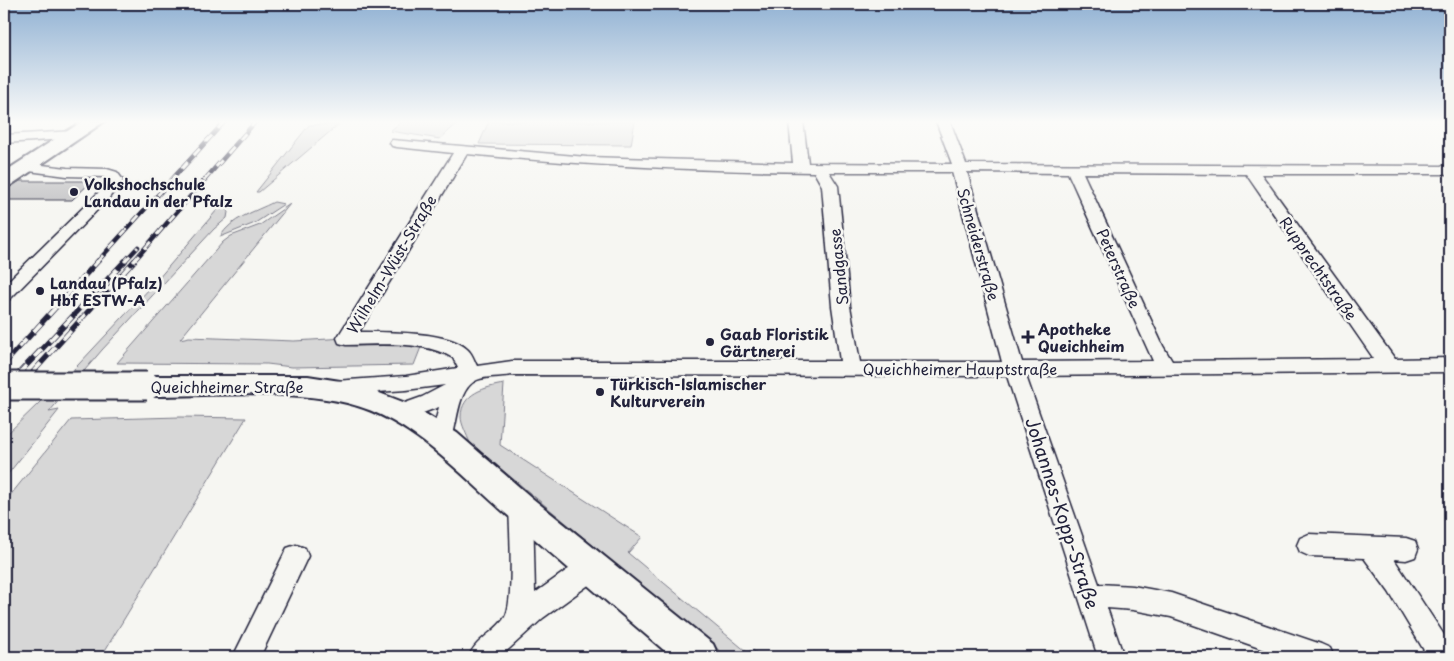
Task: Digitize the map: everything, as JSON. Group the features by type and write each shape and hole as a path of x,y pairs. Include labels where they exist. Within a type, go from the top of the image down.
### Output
{"main road":[{"path":"4,181 49,152"},
{"name":"Queichheimer Straße","path":"4,386 308,386 353,394 402,413 442,438 521,508 700,657"}],"street":[{"name":"Wilhelm-Wüst-Straße","path":"461,152 346,338 423,342 448,346 460,353 463,381"},
{"path":"485,152 587,160 801,168 1450,170"},
{"path":"799,152 801,168"},
{"name":"Schneiderstraße","path":"955,152 1014,369"},
{"path":"4,295 108,191 115,180 112,175 107,173 67,172 26,167"},
{"name":"Sandgasse","path":"819,168 830,186 842,306 851,368"},
{"name":"Peterstraße","path":"1074,169 1154,347 1166,367"},
{"name":"Rupprechtstraße","path":"1250,170 1389,365"},
{"name":"Queichheimer Hauptstraße","path":"402,413 425,405 463,381 497,369 1014,369 1450,365"},
{"name":"Johannes-Kopp-Straße","path":"1014,369 1110,657"},
{"path":"402,413 430,380"},
{"name":"Queichheimer Hauptstraße","path":"331,389 430,380 463,381"},
{"path":"442,438 447,412 463,381"},
{"path":"518,621 523,586 521,508"},
{"path":"1309,545 1406,549"},
{"path":"1371,548 1398,584 1443,657"},
{"path":"246,657 296,556"},
{"path":"482,657 518,621 553,592 592,568"},
{"path":"1090,595 1133,598 1171,605 1321,657"}],"shaded area":[{"path":"288,152 306,152 259,192 256,192"},
{"path":"274,202 284,204 255,223 220,237 237,220"},
{"path":"223,203 228,212 227,218 214,229 102,350 49,412 59,410 4,479 4,437 78,365 152,286"},
{"path":"290,204 180,339 189,337 294,341 346,338 423,342 414,365 292,367 267,364 117,363 223,242 231,236 260,225"},
{"path":"504,384 500,445 642,537 628,553 747,652 753,650 761,657 727,657 470,443 461,420 465,402 482,389"},
{"path":"180,417 246,418 101,657 4,657 4,503 71,420"}],"building":[{"path":"20,181 92,181 72,200 4,200 4,190"}],"railway":[{"path":"97,262 197,152"},
{"path":"133,262 229,152"},
{"path":"124,262 138,247"},
{"path":"4,364 98,261"},
{"path":"4,389 125,261"},
{"path":"4,404 134,261"}],"place":[{"name":"Volkshochschule Landau in der Pfalz","path":"74,192"},
{"name":"Landau (Pfalz) Hbf ESTW-A","path":"40,291"},
{"name":"Apotheke Queichheim","path":"1028,337"},
{"name":"Gaab Floristik Gärtnerei","path":"710,342"},
{"name":"Türkisch-Islamischer Kulturverein","path":"600,392"}]}
